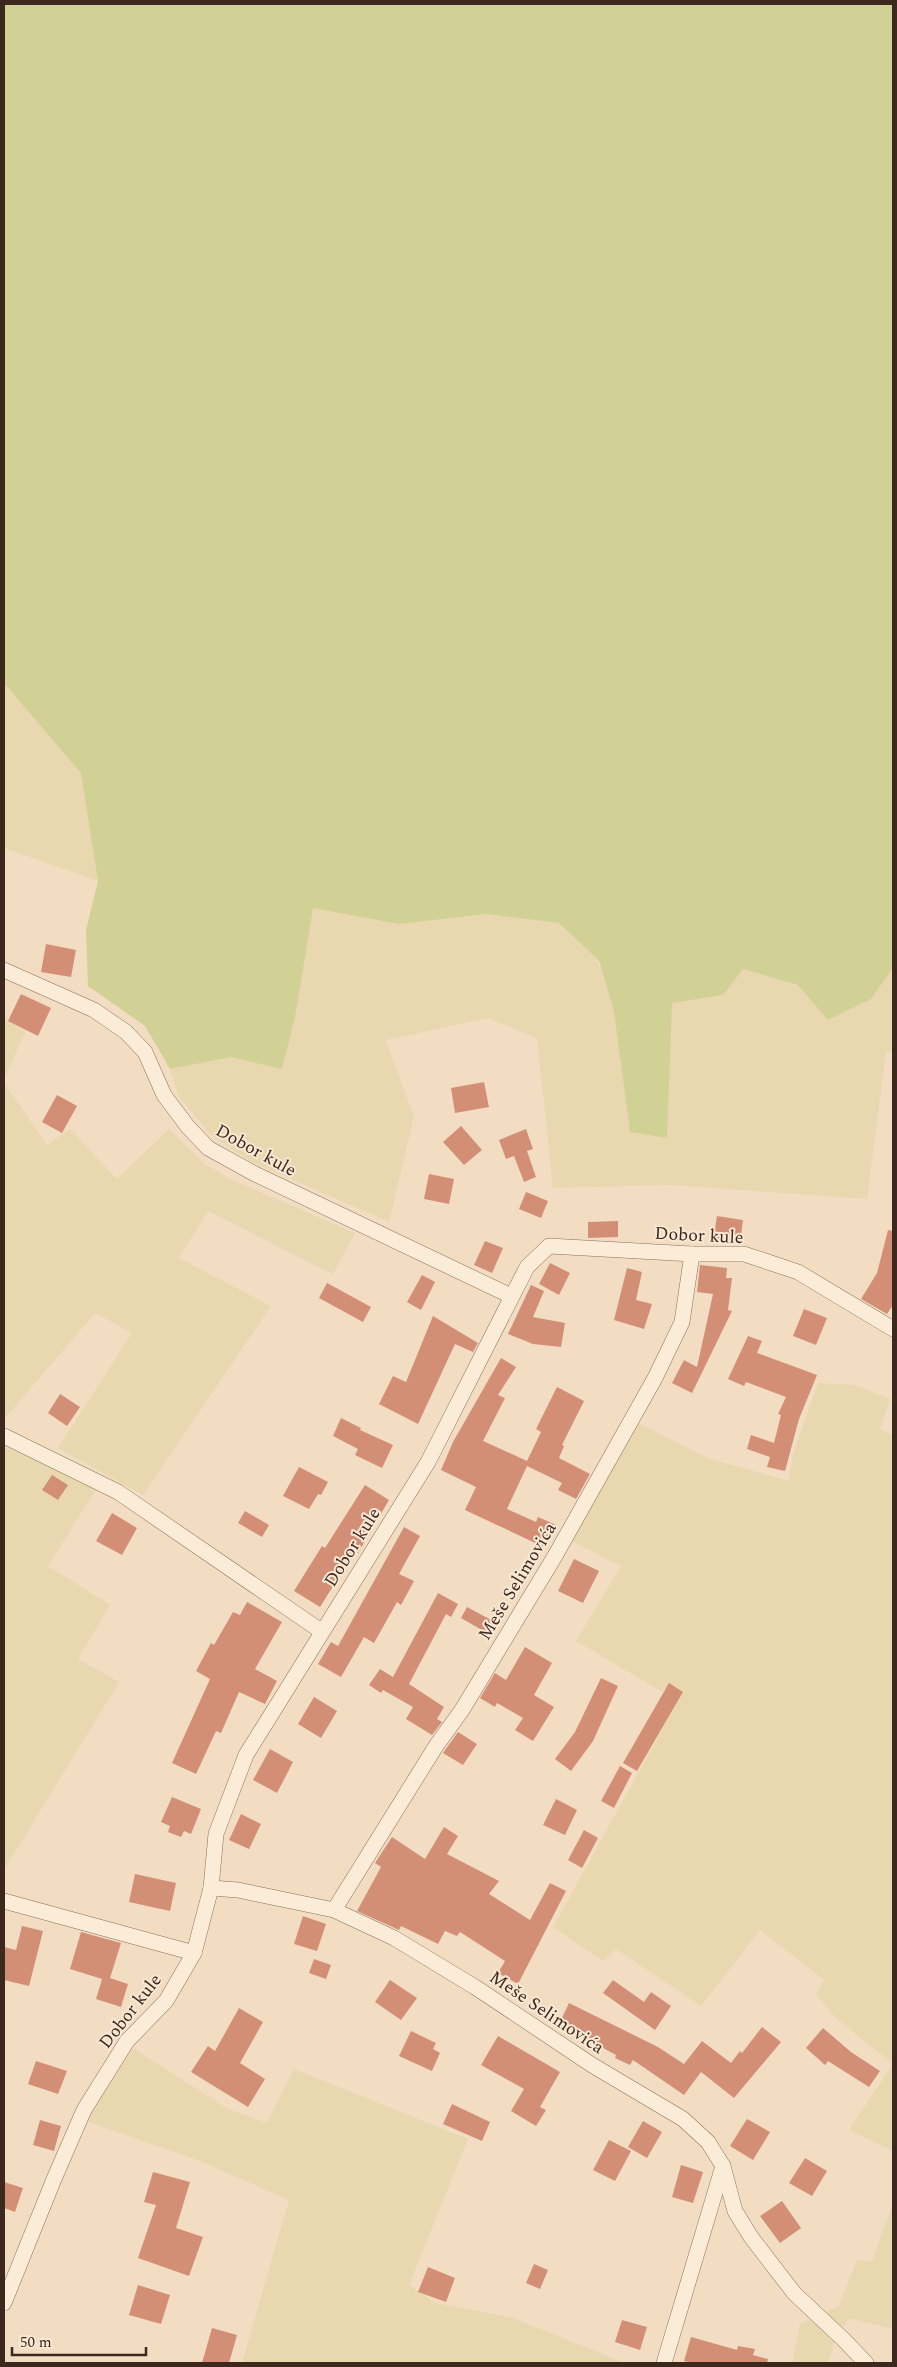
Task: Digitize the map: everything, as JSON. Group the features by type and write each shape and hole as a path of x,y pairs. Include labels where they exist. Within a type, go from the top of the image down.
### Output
{"street":[{"name":"Dobor kule","path":"4,970 94,1010 126,1032 146,1052 164,1095 188,1127 208,1148 253,1173 510,1296"},
{"name":"Dobor kule","path":"4,2303 54,2178 84,2110 127,2041 166,2001 194,1953 211,1888 216,1834 246,1755 428,1462 510,1296 527,1267 548,1246 692,1254 744,1254 798,1272 893,1329"},
{"name":"Meše Selimovića","path":"334,1910 436,1746 462,1710 550,1564 655,1378 682,1322 692,1254"},
{"path":"4,1436 118,1492 322,1631"},
{"name":"Meše Selimovića","path":"211,1888 238,1890 334,1910 394,1938 475,1987 592,2065 683,2120 708,2142 723,2166 735,2211 751,2237 794,2294 866,2363"},
{"path":"4,1901 194,1953"},
{"path":"664,2363 723,2166"}],"shaded area":[{"path":"4,4 893,4 893,968 871,999 828,1020 798,985 743,969 723,995 672,1003 667,1138 630,1132 614,1012 599,961 559,923 487,914 399,924 313,908 295,1017 282,1069 231,1057 170,1069 145,1026 88,986 86,930 98,881 81,773 4,683"},
{"path":"4,683 81,772 98,881 4,848"},
{"path":"312,907 399,924 487,914 559,923 598,961 614,1012 630,1132 667,1138 671,1003 723,995 743,969 798,985 871,999 893,968 893,1052 886,1052 867,1199 671,1185 553,1188 537,1038 488,1018 386,1040 414,1117 389,1222 250,1161 212,1136 179,1097 170,1069 231,1057 282,1068 295,1017"},
{"path":"4,1018 25,1032 4,1079"},
{"path":"4,1083 47,1145 70,1129 117,1179 169,1129 205,1164 230,1179 355,1233 333,1274 208,1211 179,1258 271,1306 143,1495 58,1448 132,1333 95,1313 6,1417 4,1416"},
{"path":"818,1383 855,1385 890,1399 880,1429 893,1436 893,2064 836,2018 816,1994 824,1980 760,1930 701,2006 616,1949 603,1961 553,1927 678,1701 576,1641 621,1566 570,1540 637,1422 707,1458 789,1481 793,1454"},
{"path":"4,1446 96,1489 48,1566 110,1605 78,1659 119,1682 4,1870"},
{"path":"133,2048 228,2109 267,2123 294,2069 468,2139 409,2285 435,2303 510,2317 625,2363 242,2363 289,2200 200,2161 86,2121"},
{"path":"893,2064 893,2151 849,2130"},
{"path":"893,2203 893,2329 849,2318 834,2343 828,2363 792,2363 800,2324 839,2306 857,2260 872,2261"}],"building":[{"path":"46,944 76,950 71,977 41,972"},
{"path":"21,994 51,1008 38,1036 8,1021"},
{"path":"484,1082 489,1107 455,1113 451,1088"},
{"path":"57,1095 77,1106 62,1133 42,1122"},
{"path":"461,1126 482,1150 464,1165 443,1142"},
{"path":"526,1129 533,1149 527,1151 536,1177 524,1182 514,1156 506,1159 499,1140"},
{"path":"429,1174 454,1179 449,1204 424,1199"},
{"path":"526,1192 548,1201 541,1218 519,1209"},
{"path":"717,1216 743,1220 740,1243 713,1240"},
{"path":"618,1221 618,1237 588,1238 588,1222"},
{"path":"888,1230 893,1231 893,1305 887,1314 861,1299 877,1273"},
{"path":"485,1241 503,1248 492,1273 474,1265"},
{"path":"550,1263 570,1273 559,1295 539,1284"},
{"path":"700,1265 727,1268 726,1278 732,1278 728,1310 732,1311 692,1393 672,1383 684,1360 697,1367 713,1294 697,1292"},
{"path":"627,1268 642,1272 636,1300 652,1304 644,1329 614,1320"},
{"path":"422,1275 435,1282 421,1310 407,1302"},
{"path":"327,1283 371,1307 363,1322 319,1298"},
{"path":"531,1285 544,1291 533,1317 565,1323 561,1347 533,1344 508,1334"},
{"path":"804,1309 827,1318 816,1345 793,1336"},
{"path":"433,1316 478,1343 473,1352 455,1344 418,1424 379,1404 393,1376 406,1382"},
{"path":"748,1336 762,1341 757,1353 817,1375 799,1419 785,1471 767,1467 770,1457 747,1449 751,1435 774,1443 781,1415 778,1414 786,1397 746,1382 744,1386 728,1379"},
{"path":"501,1358 516,1367 498,1395 505,1398 483,1441 527,1461 541,1432 536,1429 557,1387 584,1401 562,1445 564,1446 559,1458 590,1474 576,1499 558,1490 562,1483 527,1466 507,1509 536,1522 538,1517 556,1525 546,1548 465,1510 476,1487 441,1470 453,1442"},
{"path":"60,1394 80,1407 67,1426 48,1413"},
{"path":"341,1418 361,1428 360,1430 393,1445 382,1468 355,1455 358,1449 333,1436"},
{"path":"299,1467 328,1482 321,1495 318,1494 309,1509 283,1496"},
{"path":"52,1475 68,1485 58,1500 42,1490"},
{"path":"365,1485 389,1500 358,1553 355,1551 320,1607 294,1591 322,1546 325,1548"},
{"path":"245,1511 269,1525 262,1537 238,1523"},
{"path":"112,1513 137,1528 122,1555 96,1541"},
{"path":"404,1527 420,1536 399,1574 414,1581 401,1605 397,1602 374,1643 364,1637 341,1677 318,1664 331,1642 338,1646"},
{"path":"574,1559 599,1571 583,1603 558,1591"},
{"path":"438,1593 458,1604 451,1617 446,1614 409,1684 444,1707 437,1719 442,1722 432,1735 406,1719 413,1707 383,1690 381,1693 369,1685 380,1669 393,1677"},
{"path":"247,1602 282,1622 255,1669 277,1681 265,1704 239,1692 221,1733 216,1731 196,1774 172,1763 210,1679 196,1671 211,1643 214,1645 233,1612 240,1615"},
{"path":"467,1607 493,1621 487,1633 461,1618"},
{"path":"525,1647 552,1663 534,1695 554,1707 533,1741 515,1730 523,1718 497,1703 495,1707 480,1698 495,1673 506,1680"},
{"path":"601,1678 618,1686 593,1741 571,1771 555,1759 575,1732"},
{"path":"669,1683 683,1692 637,1771 623,1763"},
{"path":"314,1697 337,1711 321,1738 298,1724"},
{"path":"458,1732 477,1744 463,1765 443,1753"},
{"path":"270,1749 293,1762 277,1793 253,1780"},
{"path":"620,1766 632,1773 614,1808 601,1801"},
{"path":"172,1797 201,1809 191,1834 184,1831 181,1837 168,1832 170,1826 161,1822"},
{"path":"556,1799 577,1810 565,1835 543,1825"},
{"path":"241,1814 261,1824 249,1849 229,1840"},
{"path":"444,1827 458,1836 447,1854 499,1881 489,1894 530,1920 550,1883 566,1891 518,1984 498,1973 505,1961 460,1932 457,1936 445,1931 438,1944 401,1926 399,1930 357,1911 381,1867 375,1863 392,1837 425,1859"},
{"path":"584,1830 598,1838 582,1868 568,1860"},
{"path":"135,1874 176,1883 170,1911 129,1902"},
{"path":"303,1916 326,1924 317,1951 294,1944"},
{"path":"22,1926 43,1931 29,1986 4,1980 4,1947 16,1950"},
{"path":"81,1932 121,1943 110,1978 128,1984 121,2007 96,1999 102,1979 70,1969"},
{"path":"314,1959 331,1965 326,1979 309,1973"},
{"path":"390,1980 417,1998 401,2020 375,2002"},
{"path":"613,1980 644,2002 651,1992 671,2006 655,2030 603,1993"},
{"path":"569,2003 658,2047 684,2064 702,2041 731,2063 740,2051 742,2053 762,2027 781,2042 734,2098 701,2072 684,2095 633,2060 630,2065 615,2058 616,2055 559,2024"},
{"path":"239,2008 263,2022 240,2063 265,2079 248,2107 191,2072 208,2046 215,2051"},
{"path":"823,2028 851,2052 880,2071 869,2087 828,2061 825,2065 806,2048"},
{"path":"411,2031 436,2043 433,2049 440,2053 432,2071 399,2056"},
{"path":"498,2036 560,2072 540,2107 546,2110 536,2126 511,2111 524,2089 481,2065"},
{"path":"36,2061 67,2071 58,2094 28,2084"},
{"path":"452,2104 490,2122 482,2141 443,2124"},
{"path":"747,2119 770,2132 753,2160 730,2146"},
{"path":"40,2120 61,2126 54,2151 33,2145"},
{"path":"643,2121 662,2132 647,2158 628,2147"},
{"path":"609,2140 631,2151 615,2181 593,2170"},
{"path":"805,2158 827,2171 812,2196 789,2183"},
{"path":"681,2165 703,2172 693,2203 672,2197"},
{"path":"153,2172 190,2182 176,2228 203,2237 189,2276 138,2258 156,2205 144,2202"},
{"path":"4,2182 23,2188 15,2212 4,2208"},
{"path":"782,2201 801,2228 780,2243 760,2216"},
{"path":"534,2264 548,2270 540,2289 526,2283"},
{"path":"428,2267 455,2278 446,2302 418,2292"},
{"path":"138,2285 170,2295 161,2324 129,2315"},
{"path":"622,2320 647,2327 640,2350 615,2342"},
{"path":"212,2328 237,2335 229,2363 202,2363"},
{"path":"691,2337 737,2350 738,2346 755,2349 753,2355 768,2359 767,2363 691,2363 684,2361"}]}
